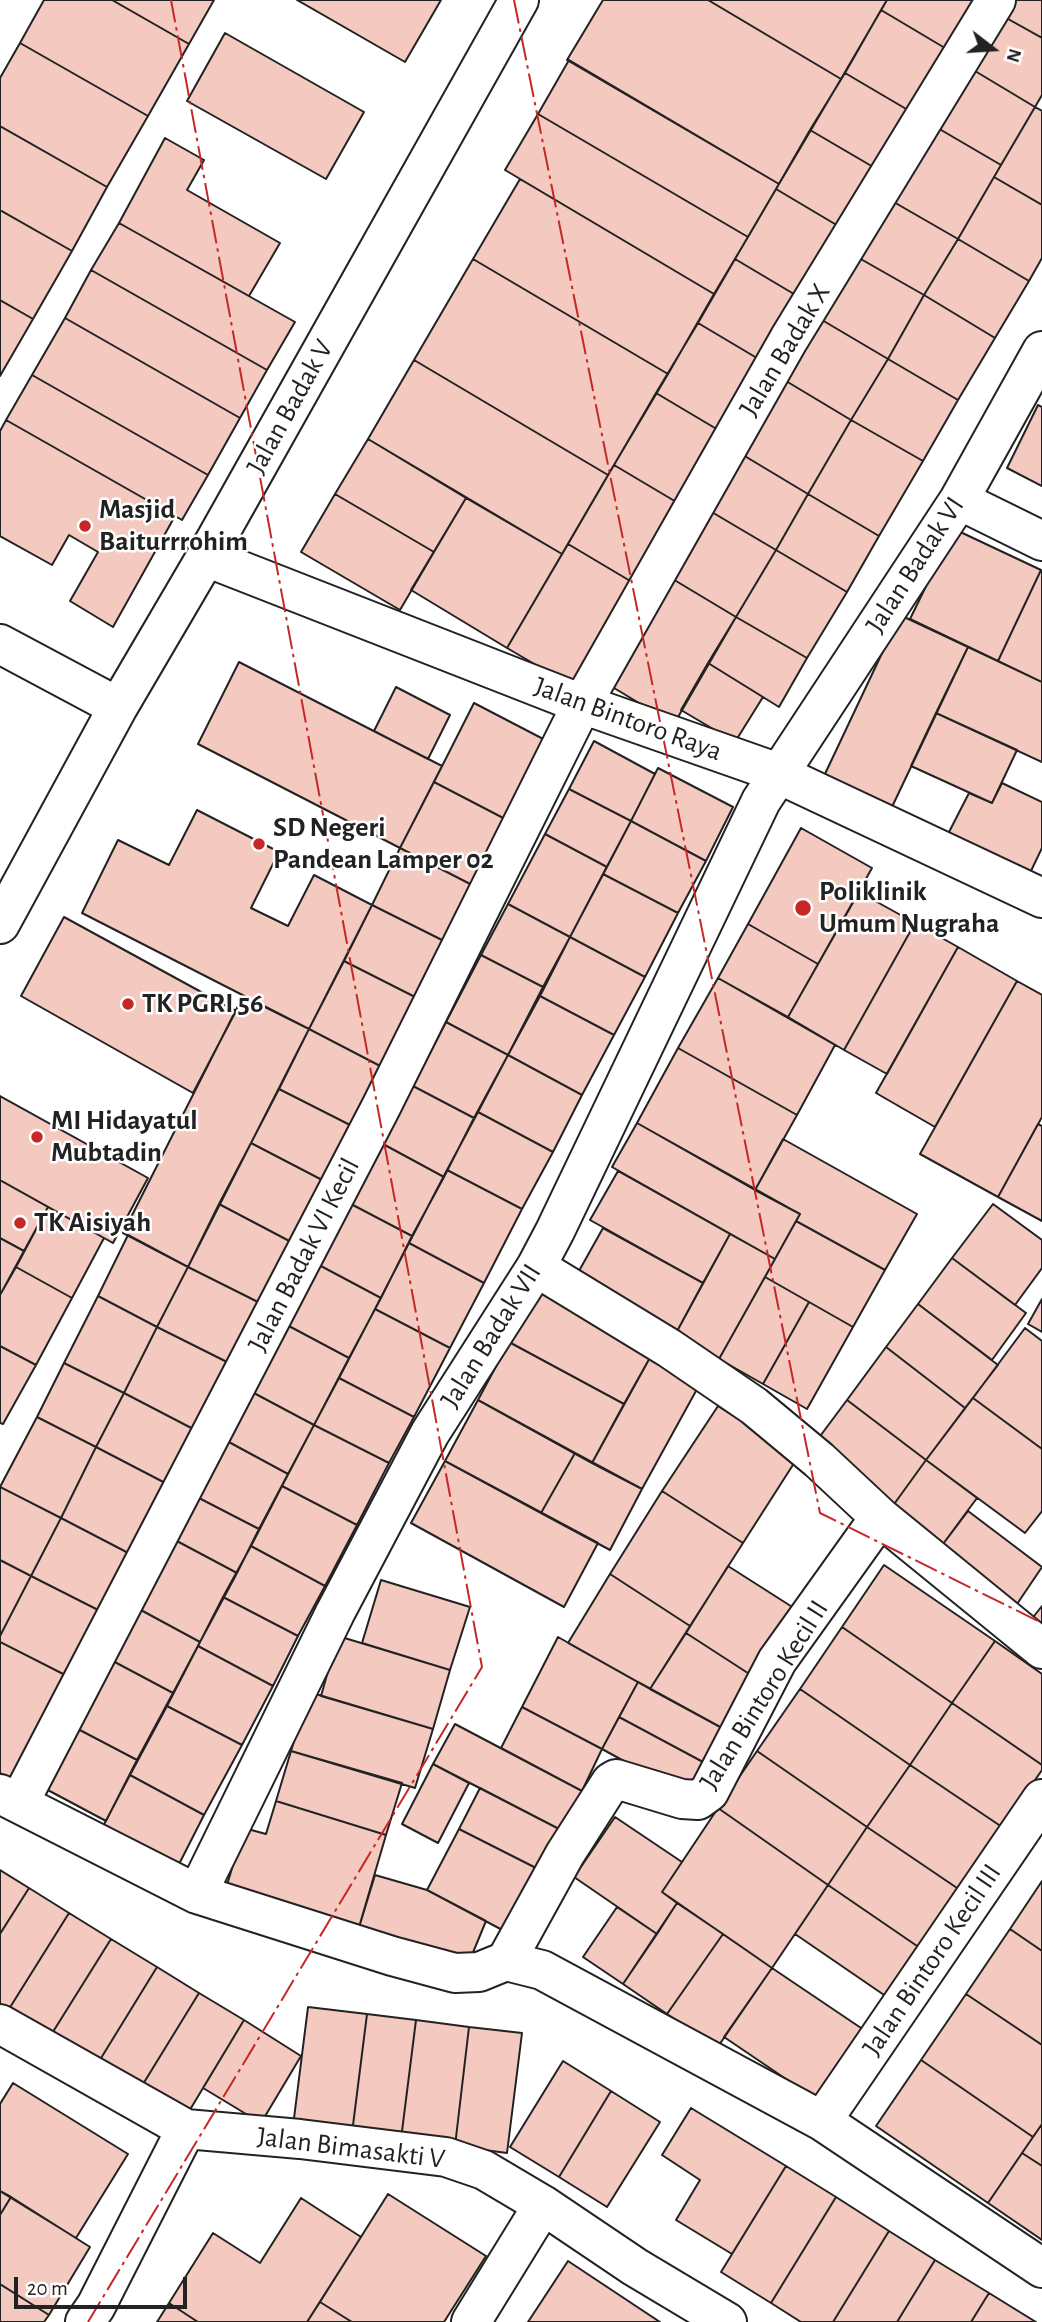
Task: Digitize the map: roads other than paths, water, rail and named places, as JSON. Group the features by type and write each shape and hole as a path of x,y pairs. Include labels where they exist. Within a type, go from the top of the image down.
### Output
{"street":[{"name":"Jalan Badak V","path":"0,924 118,707 206,557 519,0"},
{"name":"Jalan Badak X","path":"582,704 789,339 996,0"},
{"name":"Jalan Badak VI","path":"777,773 958,500 1042,351"},
{"path":"958,500 1042,541"},
{"name":"Jalan Bintoro Raya","path":"206,557 582,704 777,773 1042,898"},
{"path":"0,644 118,707"},
{"name":"Jalan Badak VI Kecil","path":"10,1798 381,1107 582,704"},
{"name":"Jalan Badak VII","path":"197,1894 335,1613 430,1433 536,1267 761,801 777,773"},
{"path":"536,1267 669,1348 754,1406 819,1460 880,1517 1042,1649"},
{"name":"Jalan Bintoro Kecil II","path":"506,1961 565,1854 611,1782 616,1779 698,1800 709,1792 777,1661 880,1517"},
{"path":"10,1798 197,1894 392,1956 455,1973 478,1972 506,1961 542,1970 822,2121 1042,2268"},
{"name":"Jalan Bintoro Kecil III","path":"822,2121 1042,1799"},
{"name":"Jalan Bimasakti V","path":"0,2024 186,2129 300,2139 446,2157 484,2171 543,2204 635,2267 727,2322"},
{"path":"85,2322 96,2306 186,2129"},
{"path":"471,2322 543,2204"}],"place":[{"name":"Masjid Baiturrrohim","path":"85,526"},
{"name":"SD Negeri Pandean Lamper 02","path":"259,844"},
{"name":"Poliklinik Umum Nugraha","path":"803,908"},
{"name":"TK PGRI 56","path":"128,1004"},
{"name":"MI Hidayatul Mubtadin","path":"37,1137"},
{"name":"TK Aisiyah","path":"20,1223"}]}
